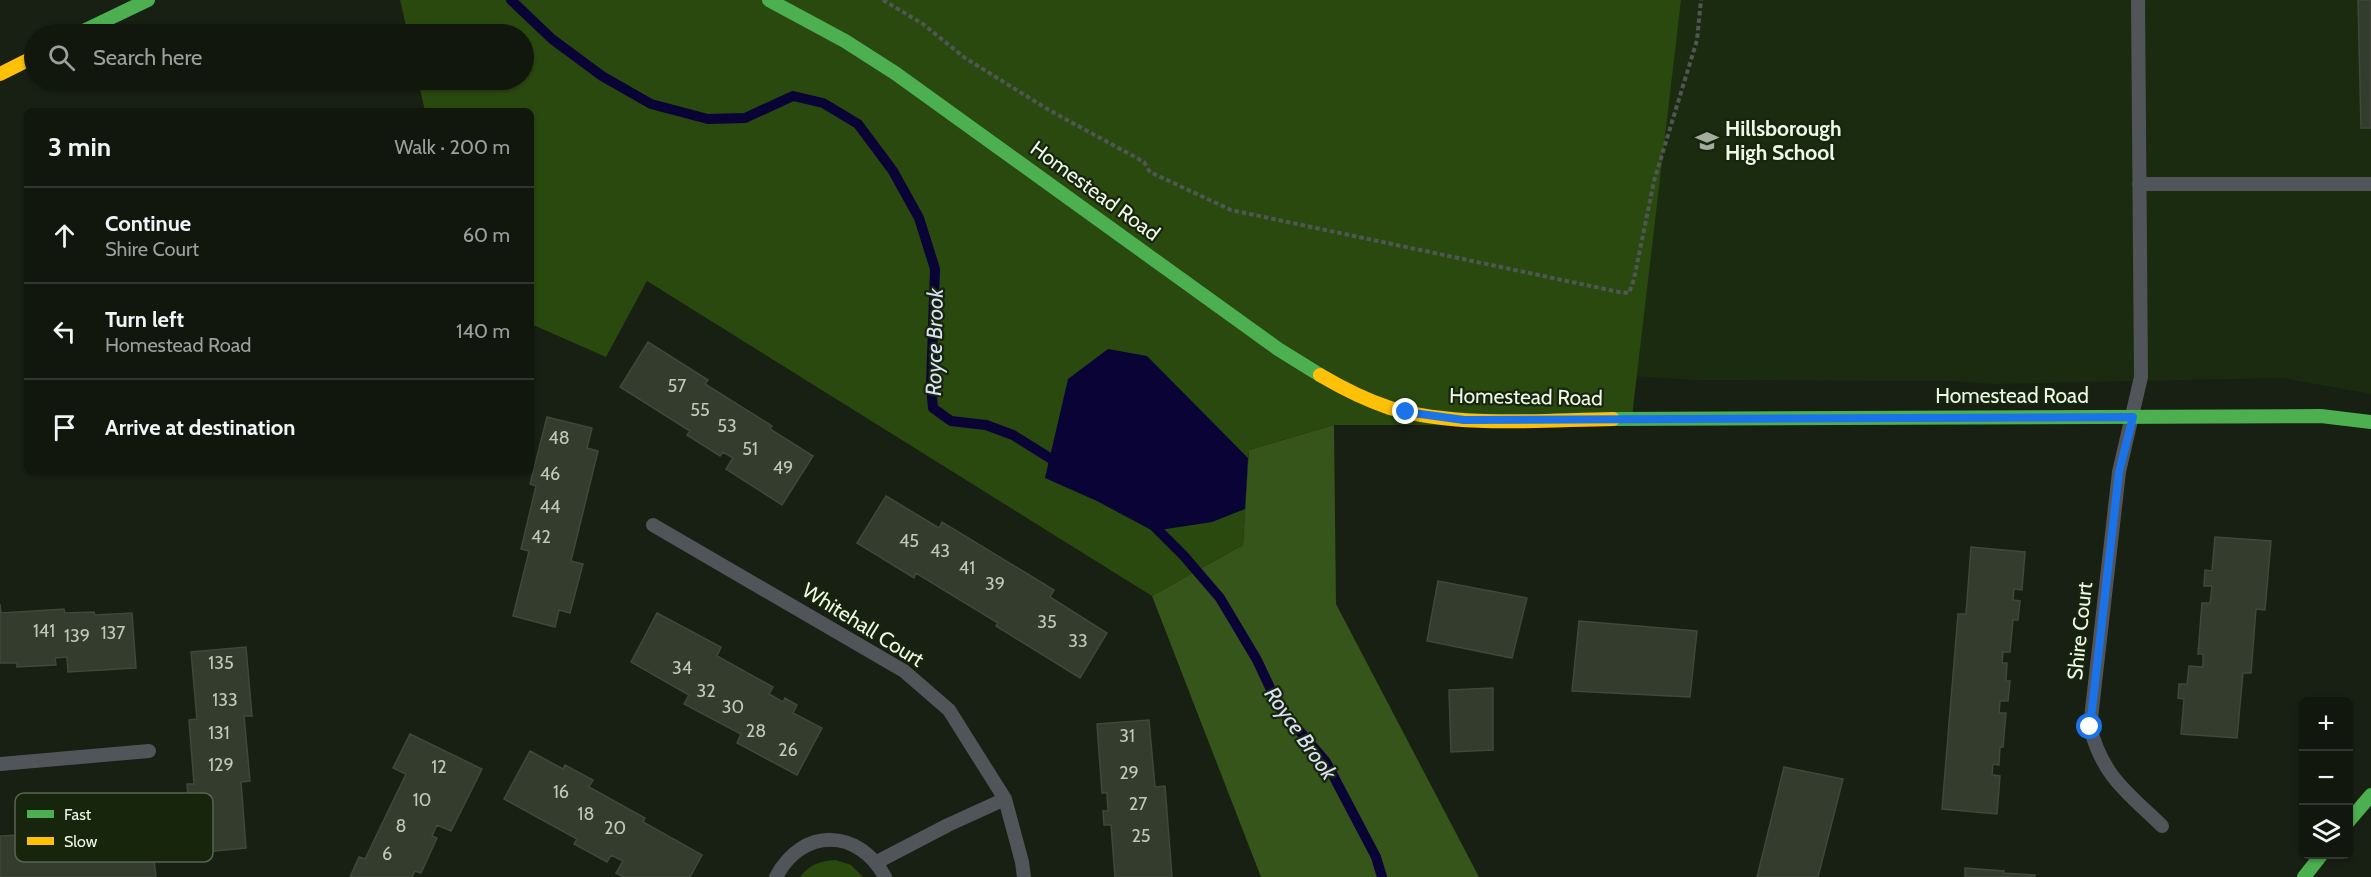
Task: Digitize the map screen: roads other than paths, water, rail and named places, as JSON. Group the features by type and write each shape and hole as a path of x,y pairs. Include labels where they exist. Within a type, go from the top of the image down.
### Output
{"street":[{"path":"98,24 148,0"},
{"name":"Homestead Road","path":"769,0 845,41 895,73 1278,349 1320,375 1361,396 1406,412 1464,420 2321,416 2371,422"},
{"path":"0,74 24,62"},
{"path":"2353,817 2371,795"},
{"path":"2304,877 2319,859"}],"lane":[{"name":"Shire Court","path":"2138,0 2141,377 2119,472 2090,727 2096,750 2109,774 2162,826"},
{"path":"2139,184 2371,184"},
{"name":"Whitehall Court","path":"653,525 904,671 949,710 1005,799 1024,877"},
{"path":"0,764 150,751"},
{"path":"877,862 948,825 1005,799"},
{"path":"776,877 787,859 803,846 822,840 843,840 862,848 877,862 885,877"}],"waterway":[{"name":"Royce Brook","path":"511,0 552,39 602,76 651,104 708,119 745,118 793,96 823,103 858,124 893,171 919,218 935,269 931,386 933,408 951,421 986,425 1013,435 1061,465"},
{"name":"Royce Brook","path":"1150,522 1184,556 1220,598 1257,660 1279,707 1326,762 1376,857 1382,877"}],"place":[{"name":"Hillsborough High School","path":"1707,141"}]}
